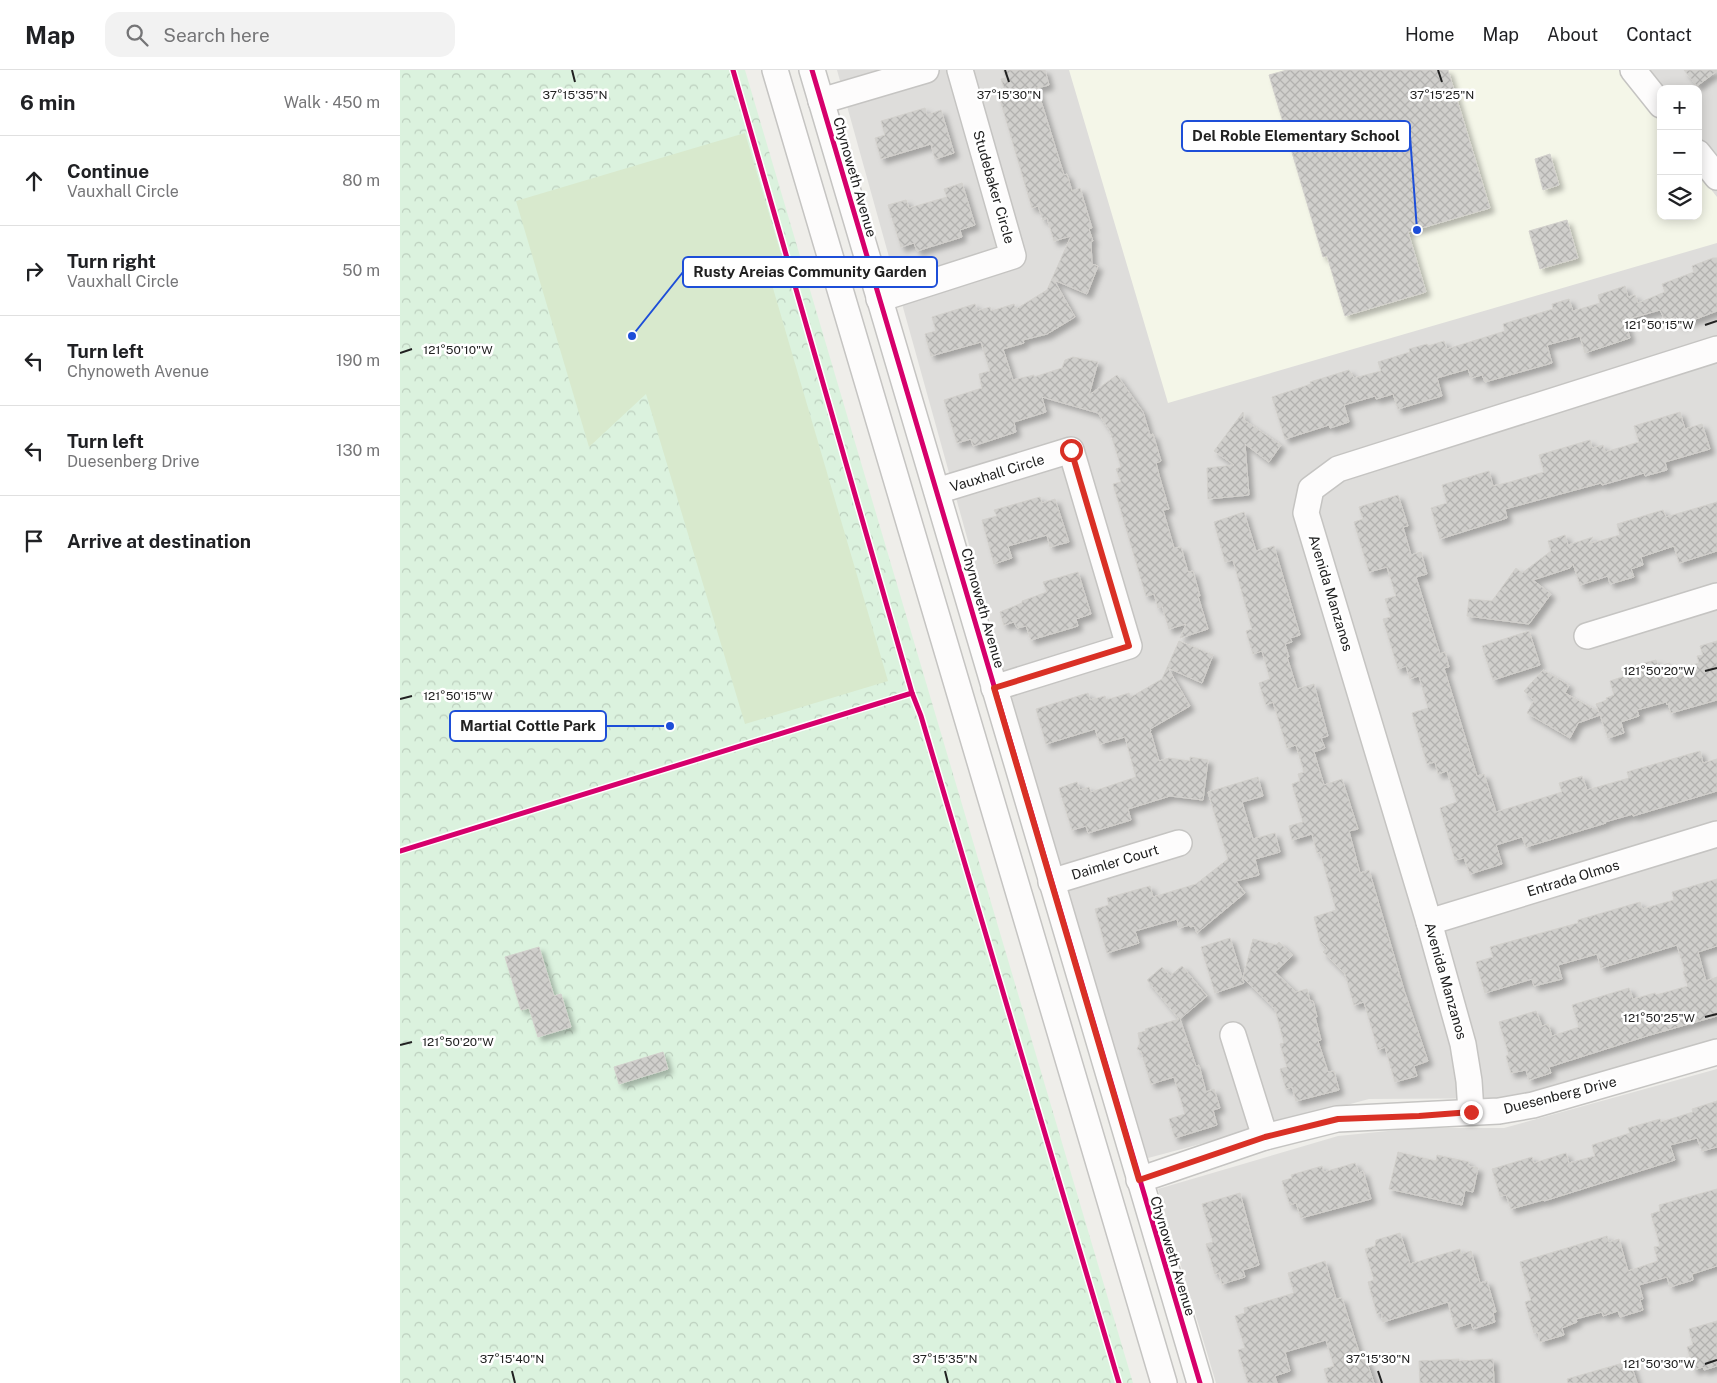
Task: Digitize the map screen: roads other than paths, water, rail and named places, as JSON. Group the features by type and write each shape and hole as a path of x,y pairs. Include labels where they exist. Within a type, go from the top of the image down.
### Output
{"street":[{"path":"775,70 1164,1383"},
{"name":"Chynoweth Avenue","path":"812,70 1200,1383"},
{"path":"821,101 926,70"},
{"name":"Studebaker Circle","path":"879,299 1013,256 960,70"},
{"path":"1633,70 1657,100"},
{"path":"1702,158 1717,177"},
{"name":"Avenida Manzanos","path":"1471,1112 1469,1081 1463,1044 1429,922 1306,513 1312,488 1338,469 1717,349"},
{"name":"Vauxhall Circle","path":"937,491 1071,450 1129,646 994,688"},
{"path":"1587,636 1717,596"},
{"name":"Entrada Olmos","path":"1429,922 1717,834"},
{"name":"Daimler Court","path":"1051,882 1178,843"},
{"path":"1233,1035 1265,1137"},
{"name":"Duesenberg Drive","path":"1139,1180 1265,1137 1338,1119 1499,1111 1533,1105 1717,1052"}],"place":[{"name":"Del Roble Elementary School","path":"1417,230"},
{"name":"Rusty Areias Community Garden","path":"632,336"},
{"name":"Martial Cottle Park","path":"670,726"}]}
